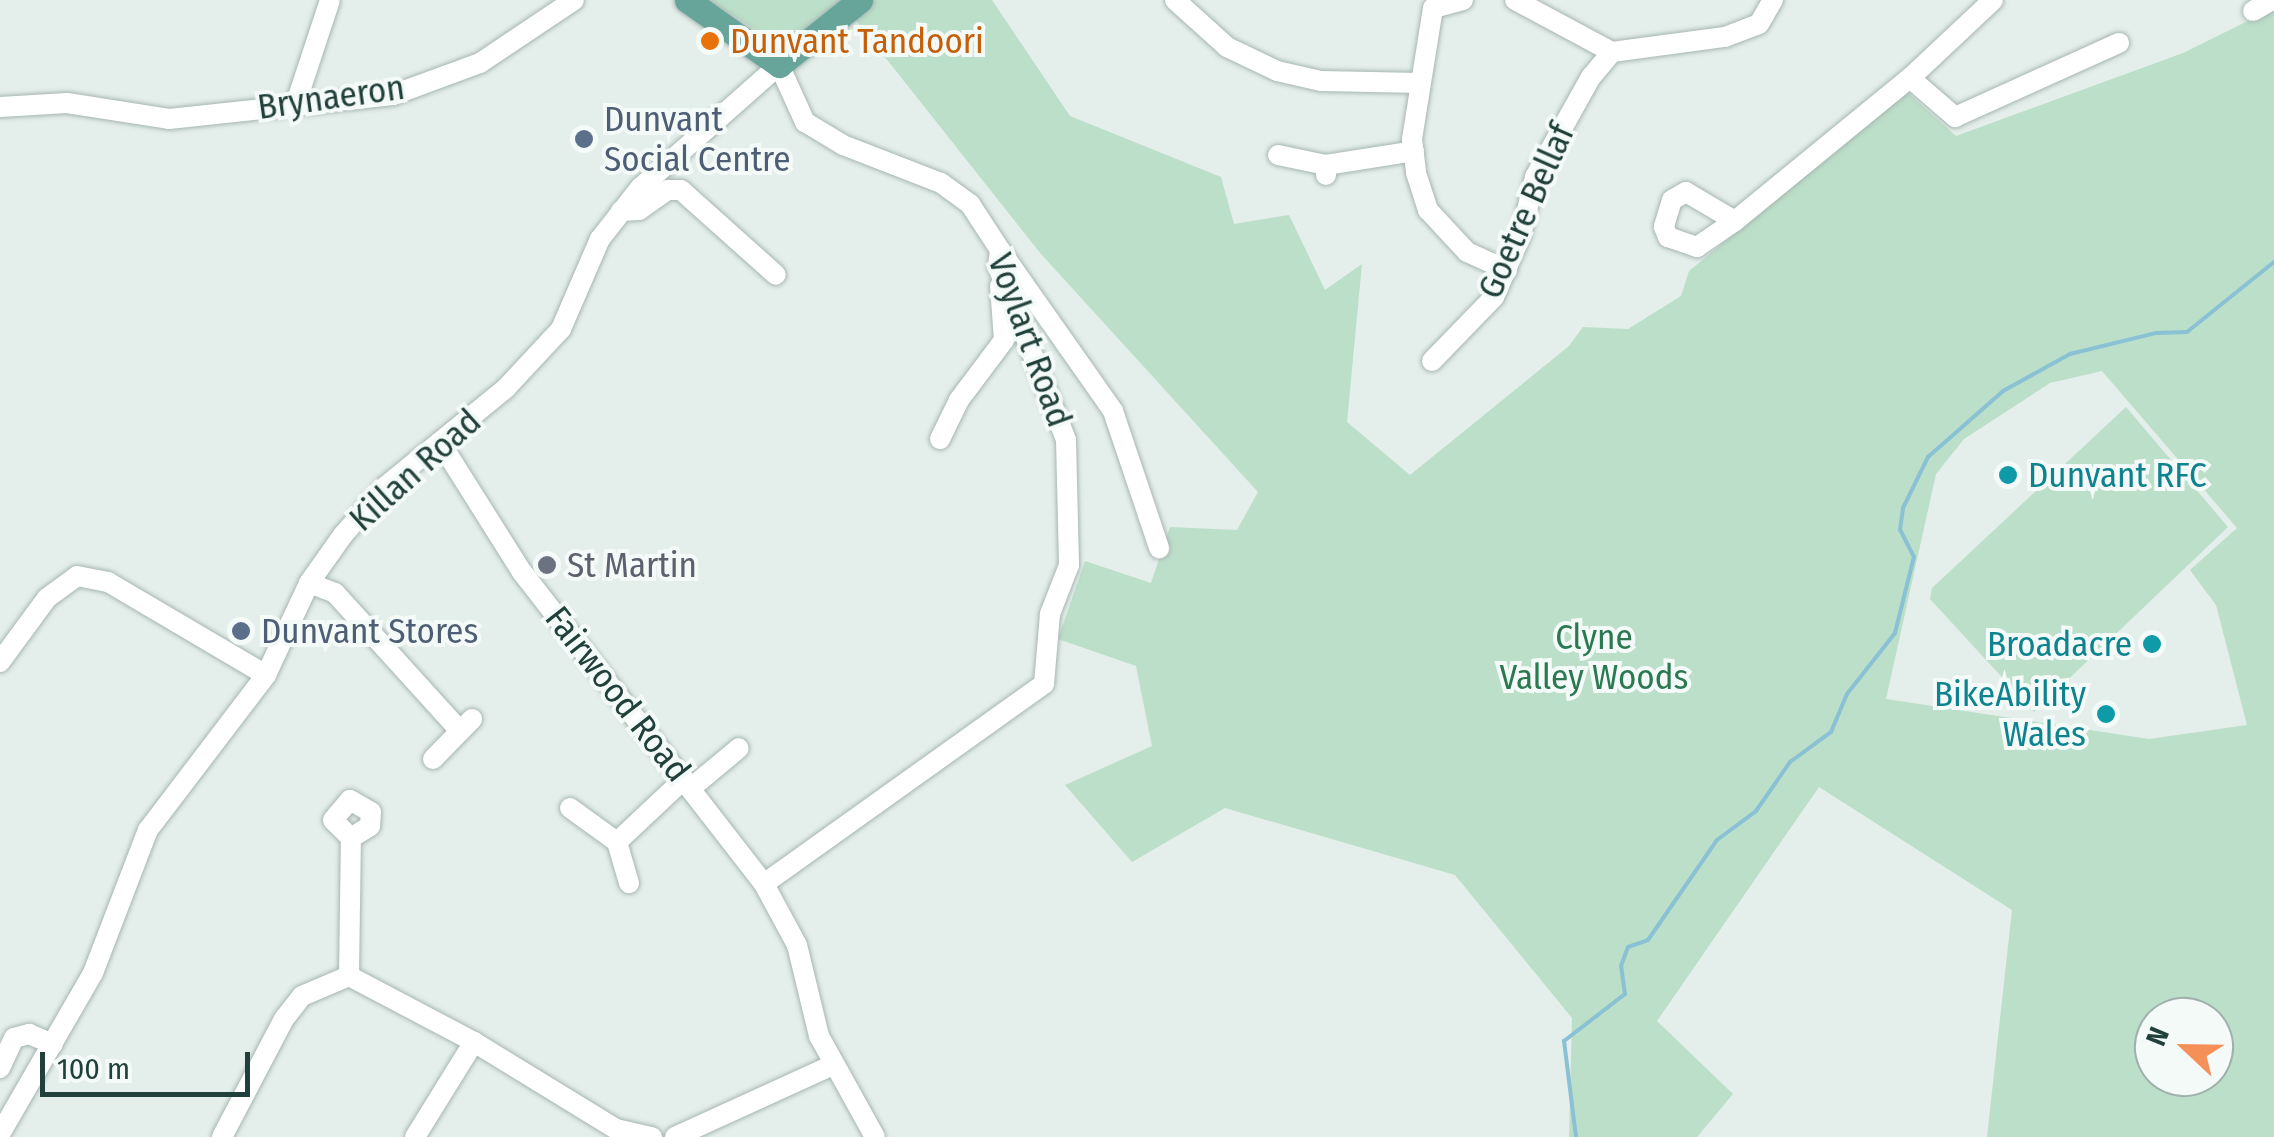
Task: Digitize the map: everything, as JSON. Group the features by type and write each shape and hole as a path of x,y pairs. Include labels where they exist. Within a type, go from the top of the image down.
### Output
{"main road":[{"path":"687,0 779,65 860,0"}],"street":[{"path":"296,103 330,0"},
{"name":"Brynaeron","path":"0,107 67,103 168,119 393,95 463,70 574,0"},
{"path":"1175,0 1227,47 1276,72 1321,81 1420,83"},
{"path":"1463,0 1433,8 1420,83 1414,152 1428,210 1466,252 1507,270"},
{"path":"1514,0 1558,18 1612,52 1726,36 1758,24 1773,0"},
{"path":"1735,221 1910,78 1992,0"},
{"path":"2253,11 2272,0"},
{"path":"1910,78 1955,117 2090,46 2119,43"},
{"name":"Goetre Bellaf","path":"1430,362 1494,297 1507,270 1534,178 1591,76 1612,52"},
{"name":"Killan Road","path":"0,1134 93,973 148,830 266,676 309,583 386,486 506,388 561,329 600,240 622,211 779,65"},
{"name":"Voylart Road","path":"764,884 1044,684 1050,614 1070,565 1066,440 999,259 970,204 941,183 843,145 805,122 779,65"},
{"path":"1278,155 1326,170 1414,152"},
{"path":"622,211 640,210 668,190 681,190 776,275"},
{"path":"940,439 959,400 1004,340 999,259"},
{"path":"999,259 1112,411 1158,548"},
{"name":"Fairwood Road","path":"440,442 522,572 764,884 797,945 833,1065 875,1137"},
{"path":"0,662 47,598 78,576 108,582 266,676"},
{"path":"309,583 335,593 466,725 432,759"},
{"path":"617,842 688,783 738,748"},
{"path":"570,808 617,842 630,883"},
{"path":"349,976 351,838"},
{"path":"222,1137 293,1008 325,983 349,976 474,1042 616,1129 652,1137"},
{"path":"0,1068 14,1038 29,1034 53,1044"},
{"path":"414,1137 474,1042"},
{"path":"674,1137 833,1065"}],"green space":[{"name":"Clyne Valley Woods","path":"709,0 992,0 1070,116 1221,177 1234,224 1289,215 1325,290 1362,264 1347,422 1410,475 1569,346 1583,327 1628,329 1681,296 1689,271 1907,92 1956,136 2183,53 2274,8 2274,1137 1987,1137 2012,910 1819,787 1657,1021 1733,1094 1697,1137 1569,1137 1572,1018 1455,875 1225,808 1132,862 1065,785 1152,746 1136,666 1058,639 1085,561 1151,583 1170,527 1237,530 1258,492 1041,254 854,18 787,38 756,30","holes":["2102,371 2237,528 2190,570 2216,605 2247,725 2149,739 1886,699 1936,474 1964,439 2050,383"]},
{"path":"2126,407 2228,527 2034,712 1930,599 1932,588"}],"waterway":[{"path":"1576,1137 1564,1041 1625,994 1621,966 1628,947 1648,940 1717,840 1756,811 1790,762 1831,732 1847,694 1895,633 1914,557 1900,530 1903,508 1928,457 2003,391 2070,354 2156,333 2187,332 2274,262"}],"place":[{"name":"Dunvant Tandoori","path":"710,41"},
{"name":"Dunvant Social Centre","path":"584,139"},
{"name":"Dunvant RFC","path":"2008,475"},
{"name":"St Martin","path":"547,565"},
{"name":"Dunvant Stores","path":"241,631"},
{"name":"Broadacre","path":"2152,644"},
{"name":"BikeAbility Wales","path":"2106,714"}]}
